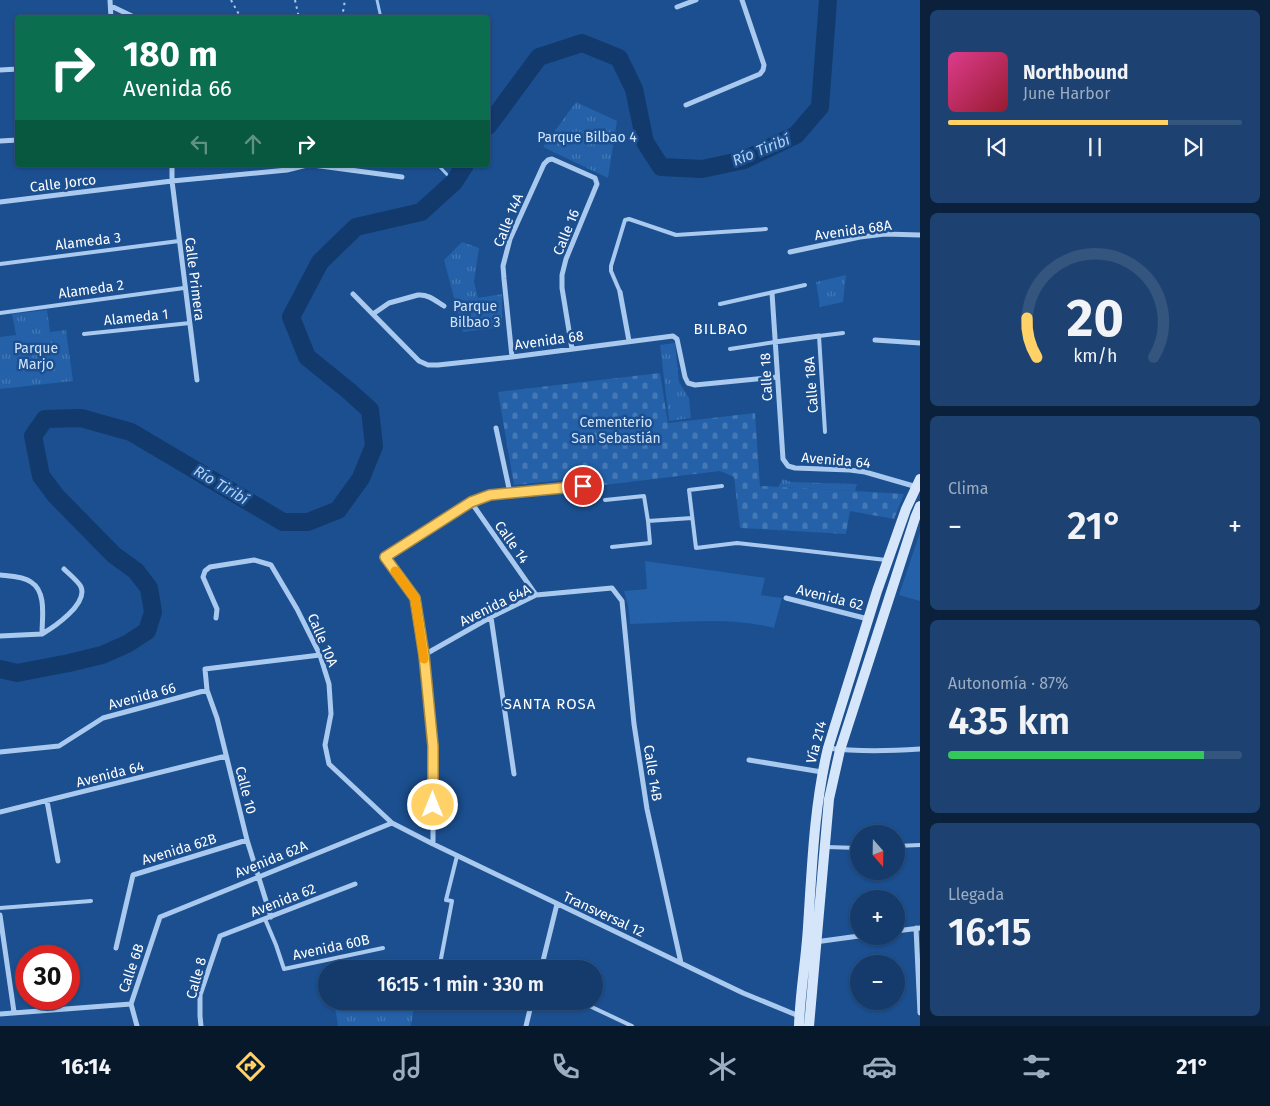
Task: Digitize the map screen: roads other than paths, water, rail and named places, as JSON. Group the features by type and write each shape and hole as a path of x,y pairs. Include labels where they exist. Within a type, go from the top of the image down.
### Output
{"main road":[{"name":"Vía 214","path":"812,942 815,826 822,772 868,618 906,509 919,485"},
{"name":"Vía 214","path":"804,1022 829,799 840,750 920,506"}],"street":[{"path":"678,6 696,0"},
{"path":"686,105 760,74 763,70 764,65 742,0"},
{"path":"110,3 131,15"},
{"path":"0,70 15,69"},
{"path":"0,141 15,140"},
{"name":"Calle 14A","path":"512,357 503,266 510,239 544,164 548,160 552,160 595,178 597,184"},
{"path":"172,167 172,181"},
{"name":"Calle Jorco","path":"0,202 172,181 287,170 299,167"},
{"path":"328,167 402,177"},
{"name":"Calle Primera","path":"172,181 197,380"},
{"name":"Calle 16","path":"572,349 563,296 562,275 566,259 597,184"},
{"name":"Avenida 68A","path":"790,252 860,237 885,234 920,235"},
{"path":"620,292 629,341"},
{"name":"Calle 18","path":"772,293 783,459"},
{"path":"353,294 373,314 389,303 422,294 427,295 444,306"},
{"name":"Avenida 68","path":"373,314 419,361 428,365 512,357 673,336 677,339 684,377 688,383 695,385 777,377"},
{"path":"776,342 819,336"},
{"path":"875,340 920,343"},
{"path":"496,428 510,492"},
{"name":"Avenida 64","path":"783,459 788,466 795,468 865,472 919,485"},
{"path":"432,844 433,746 424,655 415,598 385,557 471,502 490,495 583,486"},
{"name":"Calle 14","path":"471,502 536,595"},
{"name":"Calle 10A","path":"216,618 217,609 203,577 205,571 210,567 254,560 271,565 297,609 320,655 329,684 331,714 326,745 329,764 392,824"},
{"path":"0,636 42,634 75,608 81,594 81,586 64,569"},
{"path":"0,575 25,579 32,582 38,590 42,600 42,634"},
{"name":"Avenida 64A","path":"424,655 536,595 612,588"},
{"name":"Calle 14B","path":"612,588 622,601 634,724 647,809 681,963"},
{"name":"Avenida 62","path":"786,598 868,618"},
{"path":"491,618 514,774"},
{"name":"Calle 10","path":"271,916 247,840 217,718 207,690 205,669 320,655"},
{"name":"Avenida 66","path":"0,752 59,746 103,718 207,690"},
{"path":"828,748 840,750 920,749"},
{"name":"Avenida 64","path":"0,812 226,756"},
{"path":"749,760 822,772"},
{"path":"46,801 58,861"},
{"name":"Transversal 12","path":"392,824 804,1022"},
{"name":"Avenida 62A","path":"160,917 392,824"},
{"name":"Avenida 62B","path":"116,948 133,875 247,840"},
{"name":"Avenida 62","path":"220,936 355,884"},
{"path":"542,960 557,904"},
{"path":"0,915 14,1012"},
{"name":"Calle 6B","path":"138,1026 131,1004 160,917"},
{"path":"905,930 918,928 920,1012"},
{"name":"Calle 8","path":"201,1026 200,994 220,936"},
{"path":"812,942 850,937"},
{"path":"0,1014 131,1004"},
{"path":"526,1026 530,1010"}],"lane":[{"path":"620,292 611,271 611,266 625,220 629,219 676,235 766,229"},
{"name":"Alameda 3","path":"0,264 179,241"},
{"path":"720,304 805,285"},
{"name":"Alameda 2","path":"0,313 184,288"},
{"name":"Alameda 1","path":"84,334 190,323"},
{"path":"819,336 843,332"},
{"name":"Calle 18A","path":"819,336 825,432"},
{"path":"730,349 776,342"},
{"path":"722,486 689,490 696,548 737,543 888,560"},
{"path":"605,500 644,496 648,521 650,543 612,547"},
{"path":"648,521 692,518"},
{"path":"905,846 920,845"},
{"path":"824,846 850,847"},
{"path":"441,960 452,901 446,900 457,856"},
{"path":"0,908 91,901"},
{"name":"Avenida 60B","path":"265,919 284,969 383,948"},
{"path":"598,1010 632,1026"}],"waterway":[{"path":"377,0 380,15"},
{"name":"Río Tiribí","path":"490,123 539,57 582,43 619,58 634,89 645,142 661,167 702,169 744,160 796,135 820,107 828,0"},
{"path":"440,167 454,182"},
{"name":"Río Tiribí","path":"0,669 17,673 102,655 127,644 147,631 153,612 149,588 136,571 114,555 56,496 41,476 33,436 45,419 81,418 131,432 283,522 308,522 338,510 361,478 374,446 370,410 307,357 291,317 320,262 356,227 421,212 454,182 464,167"}],"district":[{"name":"BILBAO","path":"721,329"},
{"name":"SANTA ROSA","path":"550,704"}],"park label":[{"name":"Parque Bilbao 4","path":"587,137"},
{"name":"Parque Bilbao 3","path":"475,314"},
{"name":"Parque Marjo","path":"36,356"},
{"name":"Cementerio San Sebastián","path":"616,430"}]}
